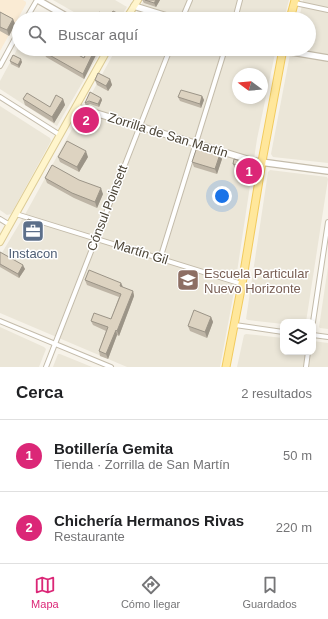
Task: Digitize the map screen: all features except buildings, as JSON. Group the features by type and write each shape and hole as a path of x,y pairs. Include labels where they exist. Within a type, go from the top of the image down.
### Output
{"main road":[{"path":"130,12 138,0"},
{"path":"292,12 295,1"},
{"path":"0,242 104,56"},
{"path":"226,367 235,325 261,163 282,56"}],"street":[{"path":"30,12 37,0 58,12"},
{"path":"185,12 190,0"},
{"path":"236,12 240,0"},
{"path":"295,1 328,10"},
{"path":"134,6 153,12"},
{"path":"0,66 12,45"},
{"name":"Cónsul Poinsett","path":"46,367 167,56"},
{"path":"160,259 223,56"},
{"path":"316,56 328,58"},
{"path":"0,97 60,135"},
{"name":"Zorrilla de San Martín","path":"76,107 261,163 328,171"},
{"name":"Martín Gil","path":"16,214 242,284"},
{"path":"0,219 10,225"},
{"path":"313,319 328,222"},
{"path":"0,321 111,367"},
{"path":"235,325 280,332"},
{"path":"316,335 328,337"},
{"path":"306,367 308,355"}],"shaded area":[{"path":"0,0 23,0 26,4 22,12 12,12 12,29 0,51"},
{"path":"53,0 115,0 127,7 124,12 74,12"},
{"path":"144,0 289,0 286,12 137,12"},
{"path":"303,0 328,0 328,163 273,157 271,154 290,56 316,56 316,12 300,12"},
{"path":"14,56 98,56 57,126 0,89 0,81"},
{"path":"112,56 275,56 268,87 268,68 232,68 232,104 264,104 257,139 234,292 220,367 127,367 0,313 0,256 27,211"},
{"path":"0,106 50,138 51,141 11,214 7,215 0,210"},
{"path":"270,170 327,177 328,179 306,319 280,319 280,324 246,319 268,172"},
{"path":"328,267 328,329 319,327"},
{"path":"0,327 46,349 39,367 0,367"},
{"path":"244,335 280,338 280,355 316,355 316,341 328,343 328,367 237,367"},
{"path":"58,354 60,354 92,367 53,367"}],"place":[{"name":"Chichería Hermanos Rivas","path":"86,120"},
{"name":"Botillería Gemita","path":"249,171"},
{"name":"Instacon","path":"33,231"},
{"name":"Escuela Particular Nuevo Horizonte","path":"188,280"}]}
